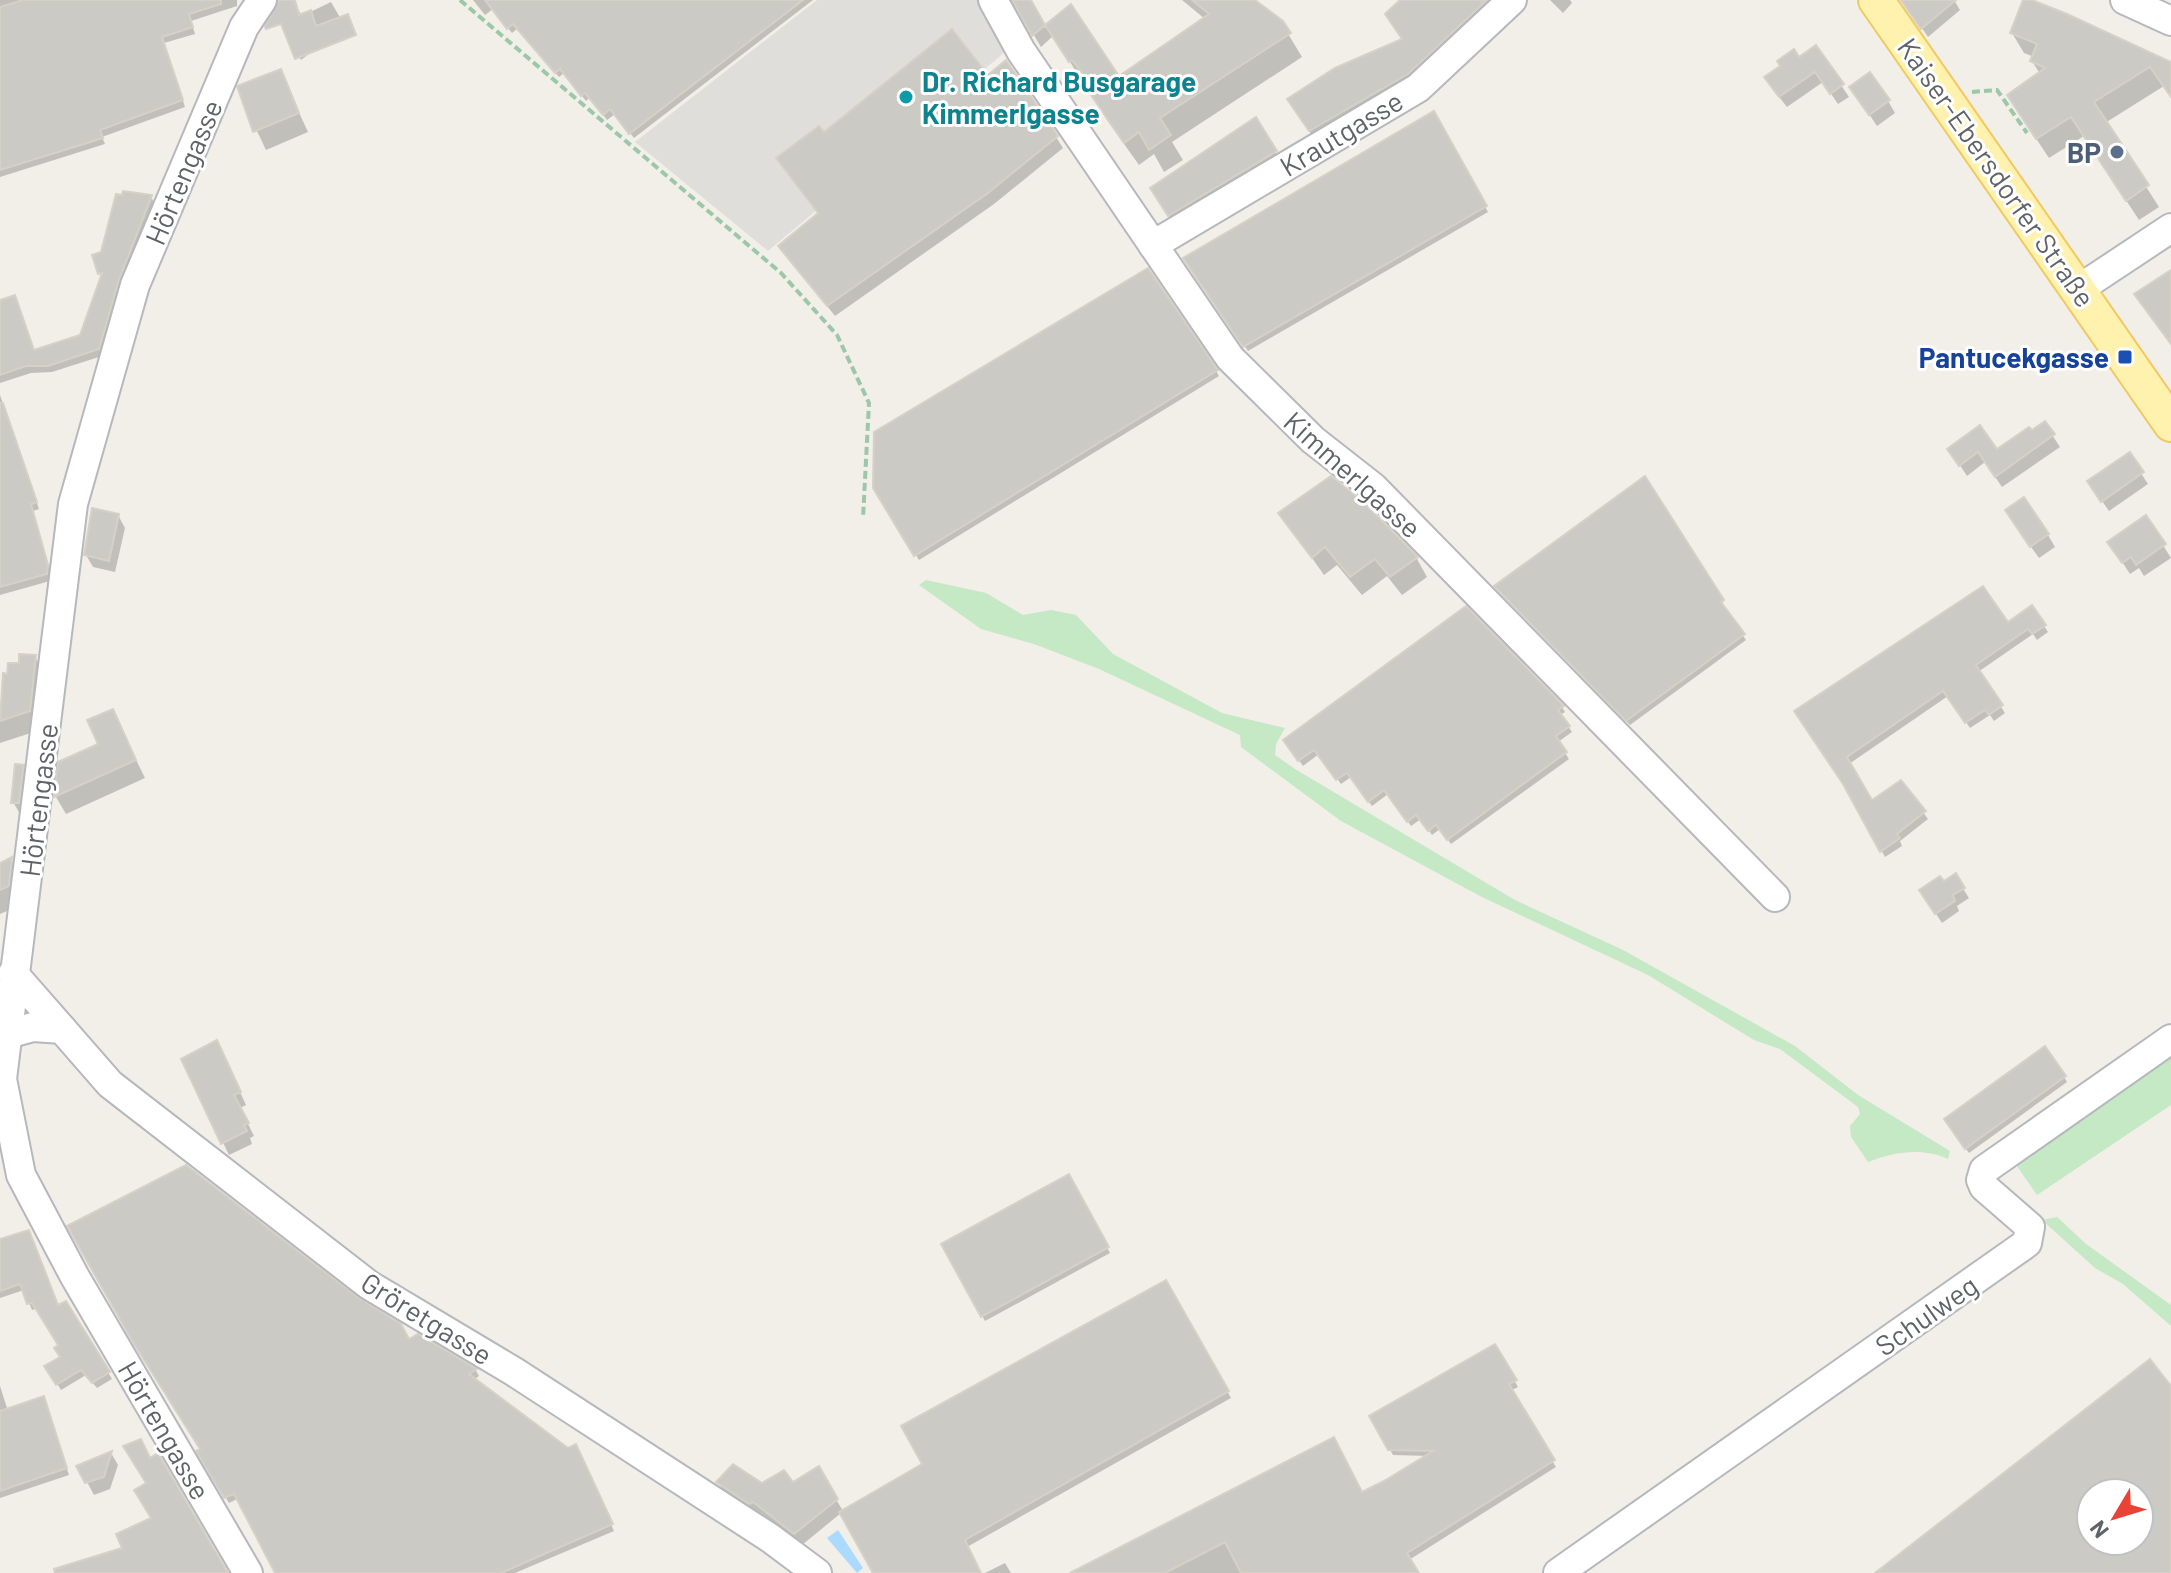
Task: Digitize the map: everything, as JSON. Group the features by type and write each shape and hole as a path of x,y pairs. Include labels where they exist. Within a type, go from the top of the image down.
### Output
{"main road":[{"name":"Kaiser-Ebersdorfer Straße","path":"1876,0 2171,424"}],"street":[{"name":"Hörtengasse","path":"248,1573 75,1277 21,1175 2,1079 73,504 135,285 244,27 262,0"},
{"name":"Kimmerlgasse","path":"993,0 1021,51 1230,358 1313,440 1373,487 1775,897"},
{"name":"Krautgasse","path":"1153,245 1418,88 1512,0"},
{"path":"2125,0 2171,21"},
{"path":"2079,289 2171,228"},
{"name":"Gröretgasse","path":"13,973 110,1084 369,1285 526,1379 770,1538 817,1573"},
{"path":"7,1034 33,1027 62,1029"},
{"name":"Schulweg","path":"1558,1573 2027,1243 2030,1227 1984,1187 1981,1180 1984,1170 2171,1039"}],"path":[{"path":"460,0 781,273 837,335 869,403 863,518"},
{"path":"1962,93 1997,90 2027,133"}],"shaded area":[{"name":"Dr. Richard Busgarage Kimmerlgasse","path":"817,0 980,0 1005,52 768,251 635,142"}],"green space":[{"path":"926,580 986,593 1023,615 1051,610 1076,615 1113,654 1222,713 1285,728 1276,744 1275,755 1295,769 1515,900 1623,950 1795,1046 1858,1095 1950,1151 1948,1159 1928,1153 1908,1152 1868,1162 1851,1137 1850,1126 1860,1114 1858,1107 1780,1049 1754,1040 1648,975 1480,896 1341,821 1241,747 1240,735 1099,669 1034,644 981,629 919,585"},
{"path":"2171,1044 2171,1105 2037,1195 2010,1156"},
{"path":"2057,1217 2086,1244 2171,1305 2171,1326 2123,1284 2095,1268 2042,1220"}],"water":[{"path":"838,1530 863,1568 857,1573 827,1538"}],"building":[{"path":"23,0 221,0 221,4 189,14 193,27 162,37 183,100 100,130 103,138 0,170 0,7"},
{"path":"279,0 295,0 299,15 311,10 316,26 348,14 356,35 295,59 281,24 266,29 265,26"},
{"path":"485,0 803,0 629,134 610,109 603,115 585,93 581,96 560,69 555,73 513,24 507,29"},
{"path":"1012,0 1031,0 1045,25 1032,36"},
{"path":"1192,0 1255,0 1283,21 1291,33 1160,118 1171,135 1149,150 1139,132 1124,143 1091,95 1097,91 1072,60 1069,62 1045,25 1071,4 1119,76 1209,14"},
{"path":"1400,0 1487,0 1408,74 1309,131 1287,99 1335,68 1402,39 1385,14"},
{"path":"1901,0 1956,0 1921,29"},
{"path":"2023,0 2032,0 2067,14 2171,62 2171,97 2150,67 2094,102 2149,185 2126,201 2071,117 2036,139 2007,95 2045,68 2030,61 2037,44 2010,33"},
{"path":"952,29 988,75 1006,60 1058,136 988,193 827,306 778,246 818,213 776,158 819,126 824,132"},
{"path":"1816,45 1844,84 1830,94 1815,72 1779,97 1764,77 1780,66 1777,61 1794,49 1799,57"},
{"path":"281,69 299,113 253,132 237,86"},
{"path":"1870,72 1890,100 1869,115 1849,87"},
{"path":"1434,111 1487,206 1243,347 1183,258"},
{"path":"1256,117 1277,151 1168,216 1150,188"},
{"path":"123,191 152,195 119,280 99,349 48,366 26,366 0,375 0,300 15,295 34,350 80,335 102,273 98,274 92,255 101,252 116,194 122,195"},
{"path":"1148,268 1218,370 914,556 873,488 874,432"},
{"path":"2171,270 2171,344 2134,294"},
{"path":"0,403 3,403 37,502 31,504 48,565 47,574 0,587"},
{"path":"2045,421 2055,434 1995,477 1978,452 1959,466 1947,449 1980,425 1997,449 2029,427 2032,430"},
{"path":"2130,452 2144,472 2101,502 2087,481"},
{"path":"1331,476 1360,499 1418,557 1390,577 1375,559 1350,577 1325,547 1312,558 1278,513"},
{"path":"1645,476 1724,600 1721,602 1745,634 1626,721 1494,586"},
{"path":"2024,497 2049,534 2030,547 2005,510"},
{"path":"92,508 119,514 109,561 84,555"},
{"path":"2146,515 2166,544 2136,565 2131,557 2122,563 2107,542"},
{"path":"1983,586 2008,622 2032,605 2046,625 2032,634 2028,629 1976,665 2003,705 1989,715 1985,710 1965,723 1943,691 1847,757 1872,800 1901,780 1926,811 1897,834 1900,838 1880,852 1843,784 1794,711"},
{"path":"1466,606 1564,706 1558,710 1570,726 1556,736 1567,752 1447,840 1436,825 1428,831 1416,815 1407,822 1384,790 1368,802 1347,773 1336,780 1314,750 1298,761 1283,740"},
{"path":"19,654 36,655 30,711 0,721 3,673 7,674 8,663 19,663"},
{"path":"113,709 136,760 54,797 58,762 98,744 87,720"},
{"path":"15,764 24,765 19,803 11,803"},
{"path":"12,857 9,886 0,890 0,863"},
{"path":"1956,873 1965,888 1953,895 1955,901 1935,914 1919,890 1940,876 1944,881"},
{"path":"217,1040 241,1092 234,1095 249,1123 244,1125 247,1131 221,1144 181,1059"},
{"path":"2045,1046 2066,1076 1965,1149 1944,1119"},
{"path":"186,1165 359,1298 401,1324 409,1339 418,1334 477,1369 469,1374 568,1448 576,1444 613,1524 501,1573 275,1573 234,1494 224,1498 196,1451 200,1449 134,1344 67,1226"},
{"path":"1069,1174 1109,1247 981,1317 941,1244"},
{"path":"29,1230 58,1305 66,1301 110,1372 92,1383 81,1370 56,1385 44,1366 60,1357 54,1348 58,1345 32,1303 27,1304 20,1284 0,1291 0,1239"},
{"path":"1166,1280 1229,1391 965,1540 981,1573 873,1573 839,1512 922,1464 901,1426"},
{"path":"1495,1344 1517,1380 1509,1384 1555,1460 1407,1553 1419,1573 1241,1573 1225,1542 1165,1573 1070,1573 1334,1437 1362,1492 1384,1481 1433,1451 1388,1450 1369,1416"},
{"path":"2150,1359 2171,1386 2171,1573 1875,1573"},
{"path":"44,1396 67,1468 0,1491 0,1411"},
{"path":"141,1439 150,1458 158,1453 228,1573 55,1573 54,1569 122,1548 116,1534 151,1518 134,1490 146,1483 123,1446"},
{"path":"112,1451 104,1477 85,1483 76,1466"},
{"path":"733,1464 762,1483 784,1470 793,1482 819,1466 838,1499 794,1534 753,1502 749,1504 716,1482"}],"place":[{"name":"Dr. Richard Busgarage Kimmerlgasse","path":"906,97"},
{"name":"BP","path":"2117,152"},
{"name":"Pantucekgasse","path":"2125,357"}]}
